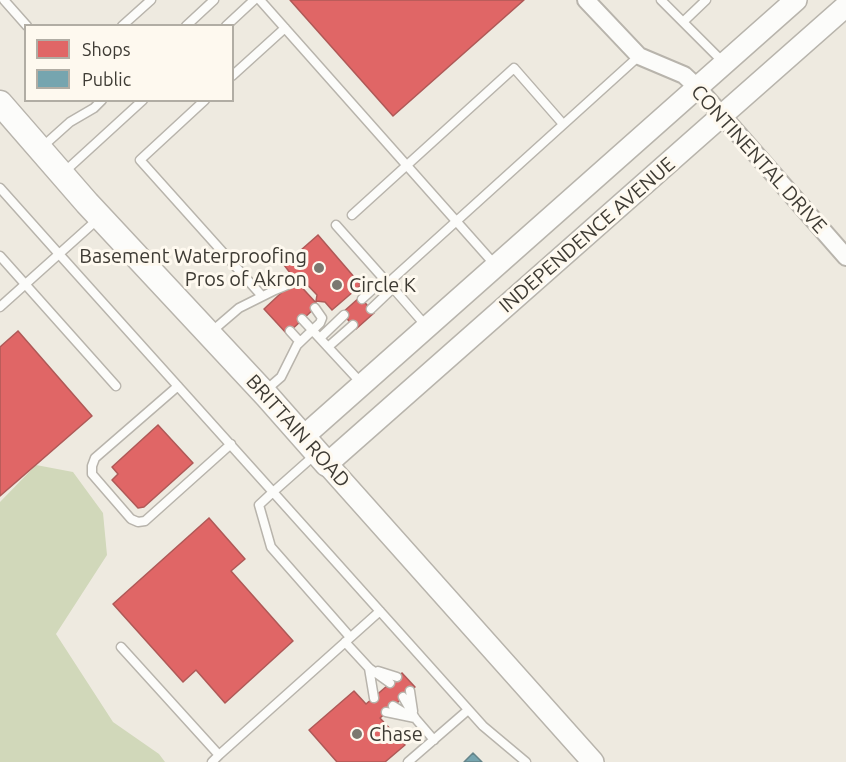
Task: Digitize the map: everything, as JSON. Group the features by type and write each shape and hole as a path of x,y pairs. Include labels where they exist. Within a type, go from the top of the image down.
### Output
{"main road":[{"name":"BRITTAIN ROAD","path":"0,103 100,216 316,451"}],"street":[{"name":"CONTINENTAL DRIVE","path":"586,0 639,56 684,75 697,87 846,257"},
{"name":"INDEPENDENCE AVENUE","path":"316,451 363,385 796,0"},
{"name":"INDEPENDENCE AVENUE","path":"316,451 722,115 846,6"},
{"name":"BRITTAIN ROAD","path":"316,451 593,762"}],"lane":[{"path":"4,0 25,24"},
{"path":"124,24 151,0"},
{"path":"188,24 214,0"},
{"path":"228,24 254,0"},
{"path":"260,0 496,266"},
{"path":"661,0 724,63"},
{"path":"683,22 706,0"},
{"path":"234,74 285,28"},
{"path":"362,299 388,283 639,56"},
{"path":"352,215 514,68 563,124"},
{"path":"40,148 70,122 100,102"},
{"path":"62,174 141,102"},
{"path":"203,102 140,160 267,306"},
{"path":"0,188 468,710 483,726 526,762"},
{"path":"0,307 100,216"},
{"path":"336,225 428,327"},
{"path":"0,256 116,386"},
{"path":"209,334 239,308 292,283"},
{"path":"371,309 388,283"},
{"path":"263,392 281,377 297,345 320,323 322,318 315,308"},
{"path":"320,338 344,315"},
{"path":"302,319 363,385"},
{"path":"328,347 353,325"},
{"path":"290,331 300,342"},
{"path":"178,386 95,458 92,466 92,474 131,519 138,522 145,521 231,444"},
{"path":"316,451 259,505 271,547 348,639 369,668 377,695"},
{"path":"212,762 380,611"},
{"path":"121,647 219,755"},
{"path":"369,668 394,680"},
{"path":"407,694 415,718 434,740"},
{"path":"389,709 415,718"},
{"path":"408,762 468,710"}],"green space":[{"path":"36,465 73,472 103,513 107,555 56,634 113,722 159,754 165,762 0,762 0,502"}],"building: Shops":[{"path":"290,0 524,0 393,116"},
{"path":"318,235 361,285 332,310 325,302 316,301 317,295 298,275 291,274 284,265"},
{"path":"295,280 318,305 287,334 264,309"},
{"path":"360,297 374,313 356,329 342,313"},
{"path":"18,331 92,416 0,496 0,347"},
{"path":"158,425 193,463 144,507 138,508 112,480 118,474 112,467"},
{"path":"209,518 245,559 231,571 293,641 225,703 196,670 183,682 113,604"},
{"path":"402,673 415,687 380,718 405,745 385,762 337,762 309,730 354,691 366,704"}],"building: Public":[{"path":"473,753 482,762 464,762"}],"place":[{"name":"Basement Waterproofing Pros of Akron","path":"319,268"},
{"name":"Circle K","path":"337,285"},
{"name":"Chase","path":"357,734"}]}
